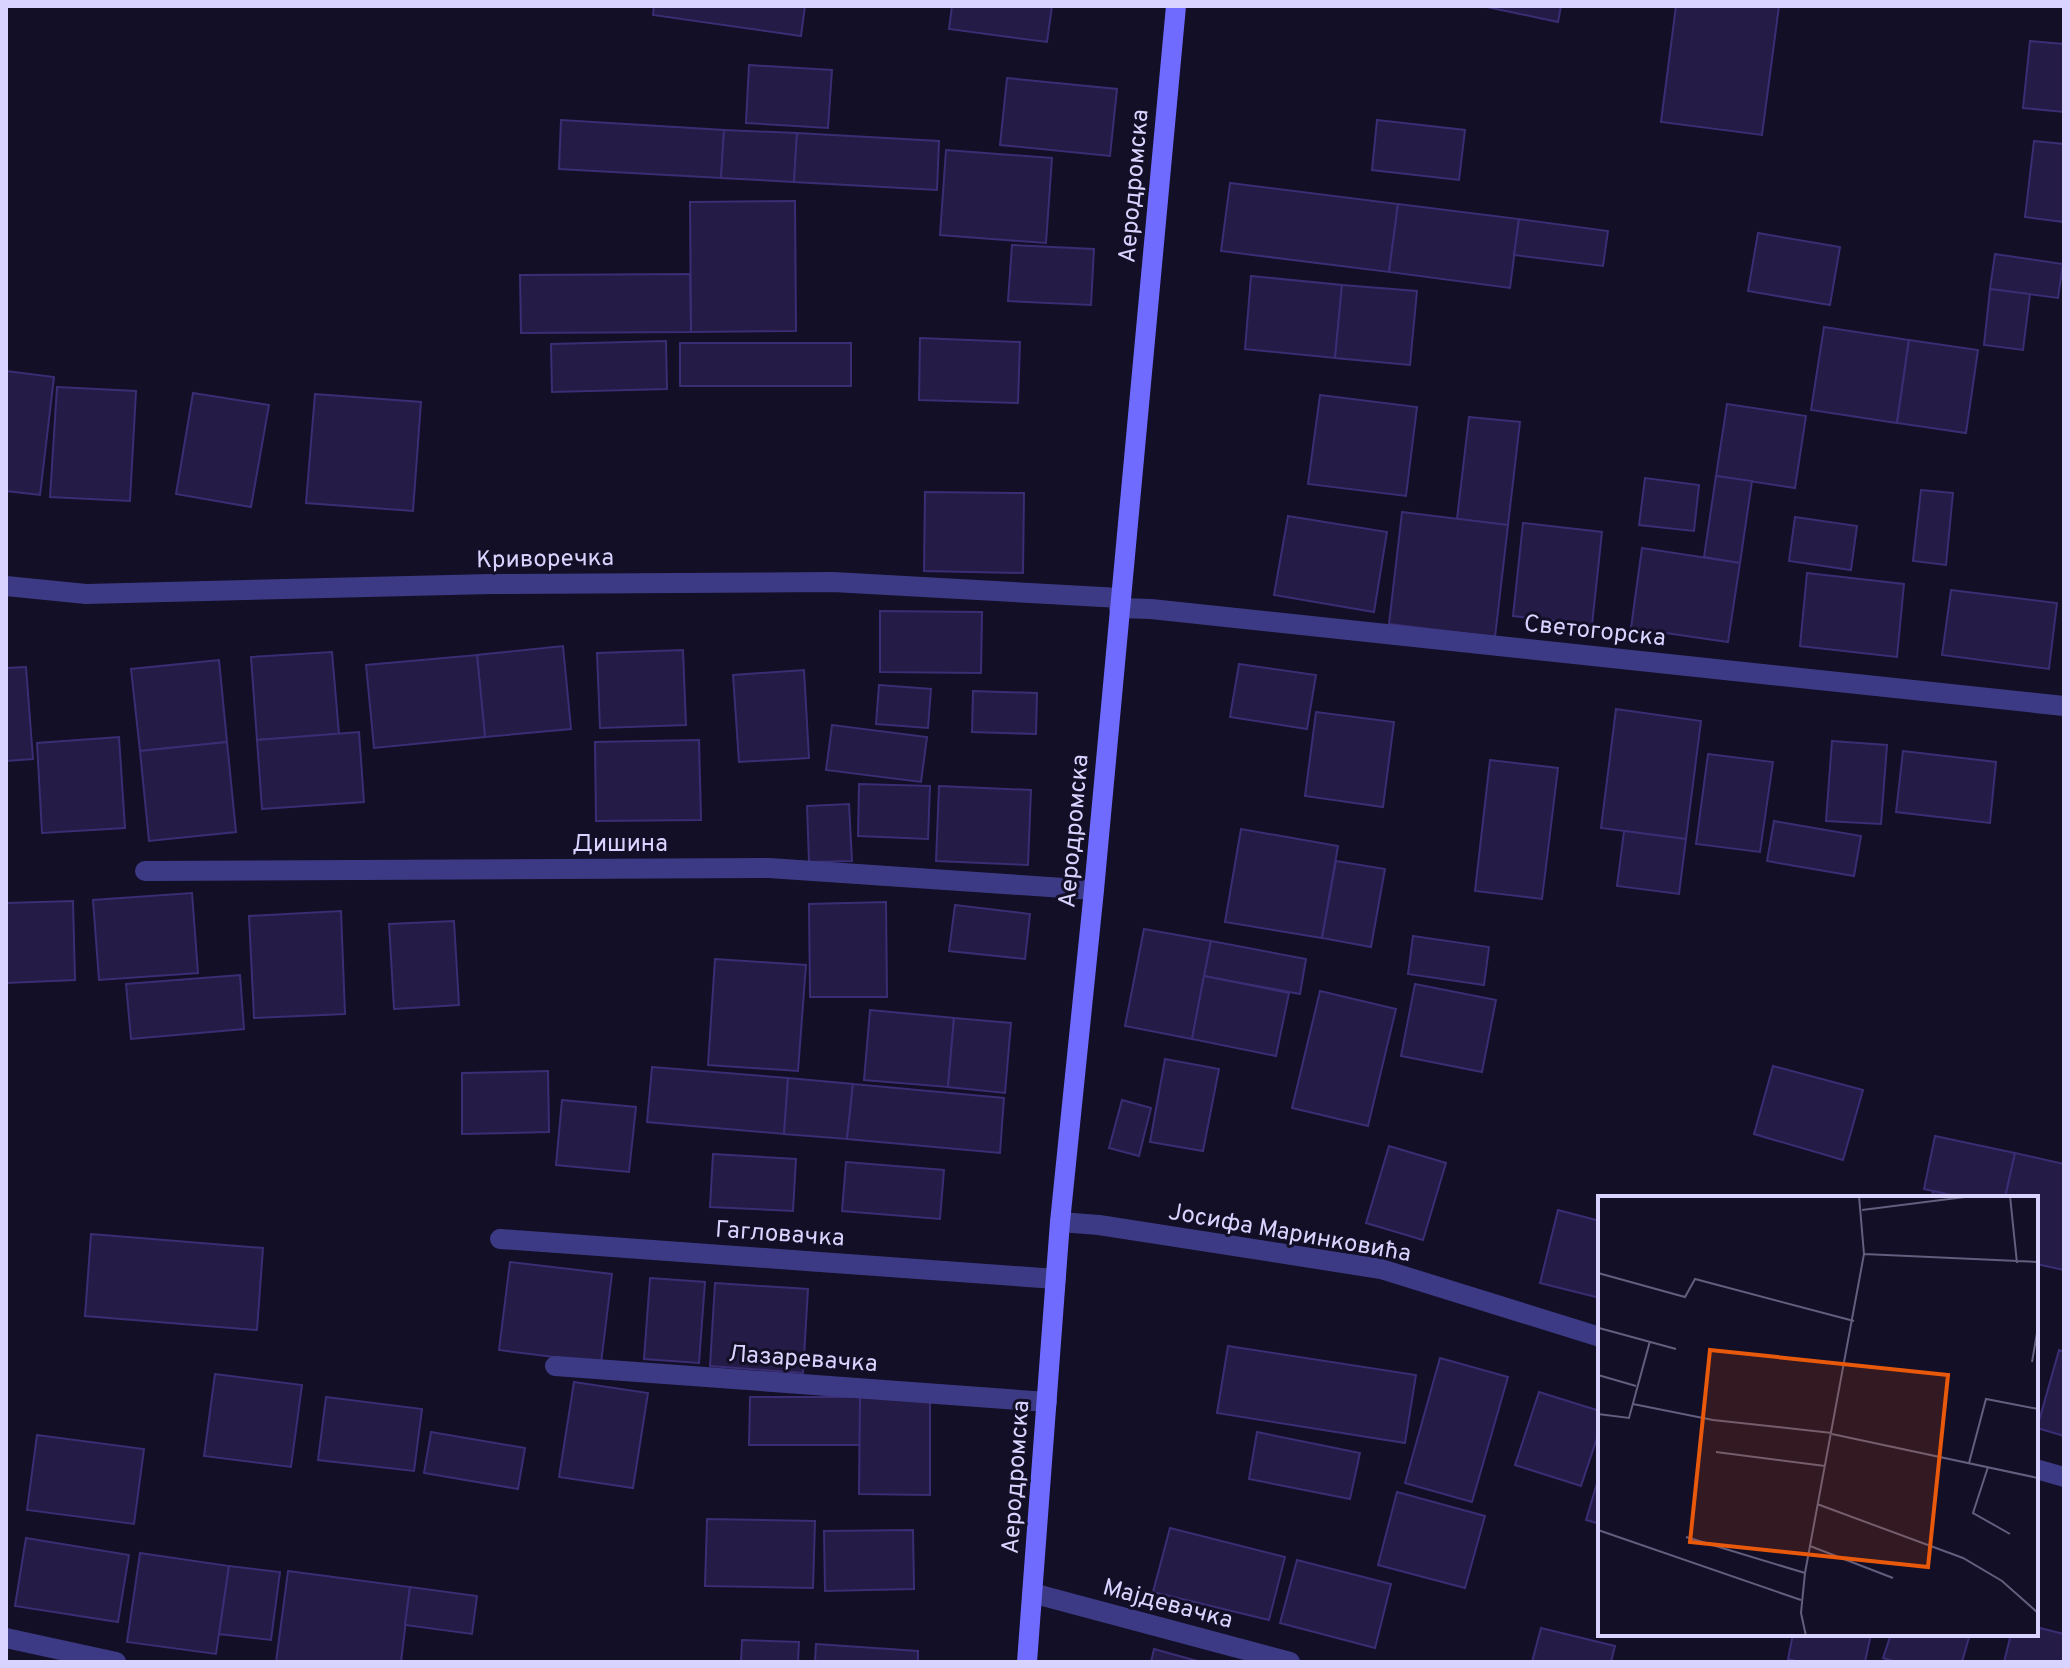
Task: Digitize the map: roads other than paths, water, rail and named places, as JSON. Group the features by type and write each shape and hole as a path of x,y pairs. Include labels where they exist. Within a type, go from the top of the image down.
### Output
{"street":[{"name":"Аеродромска","path":"1027,1662 1060,1222 1176,6"},
{"name":"Криворечка","path":"6,586 86,594 491,584 833,582 1085,597 1120,603"},
{"name":"Светогорска","path":"1120,603 1151,609 2064,706"},
{"name":"Дишина","path":"145,871 769,868 1094,890"},
{"name":"Јосифа Маринковића","path":"1060,1222 1099,1225 1381,1269 1598,1336"},
{"name":"Гагловачка","path":"500,1239 1056,1279"},
{"name":"Лазаревачка","path":"555,1366 1047,1402"},
{"path":"2038,1470 2064,1477"},
{"name":"Мајдевачка","path":"1032,1593 1290,1662"},
{"path":"6,1638 116,1662"}]}
